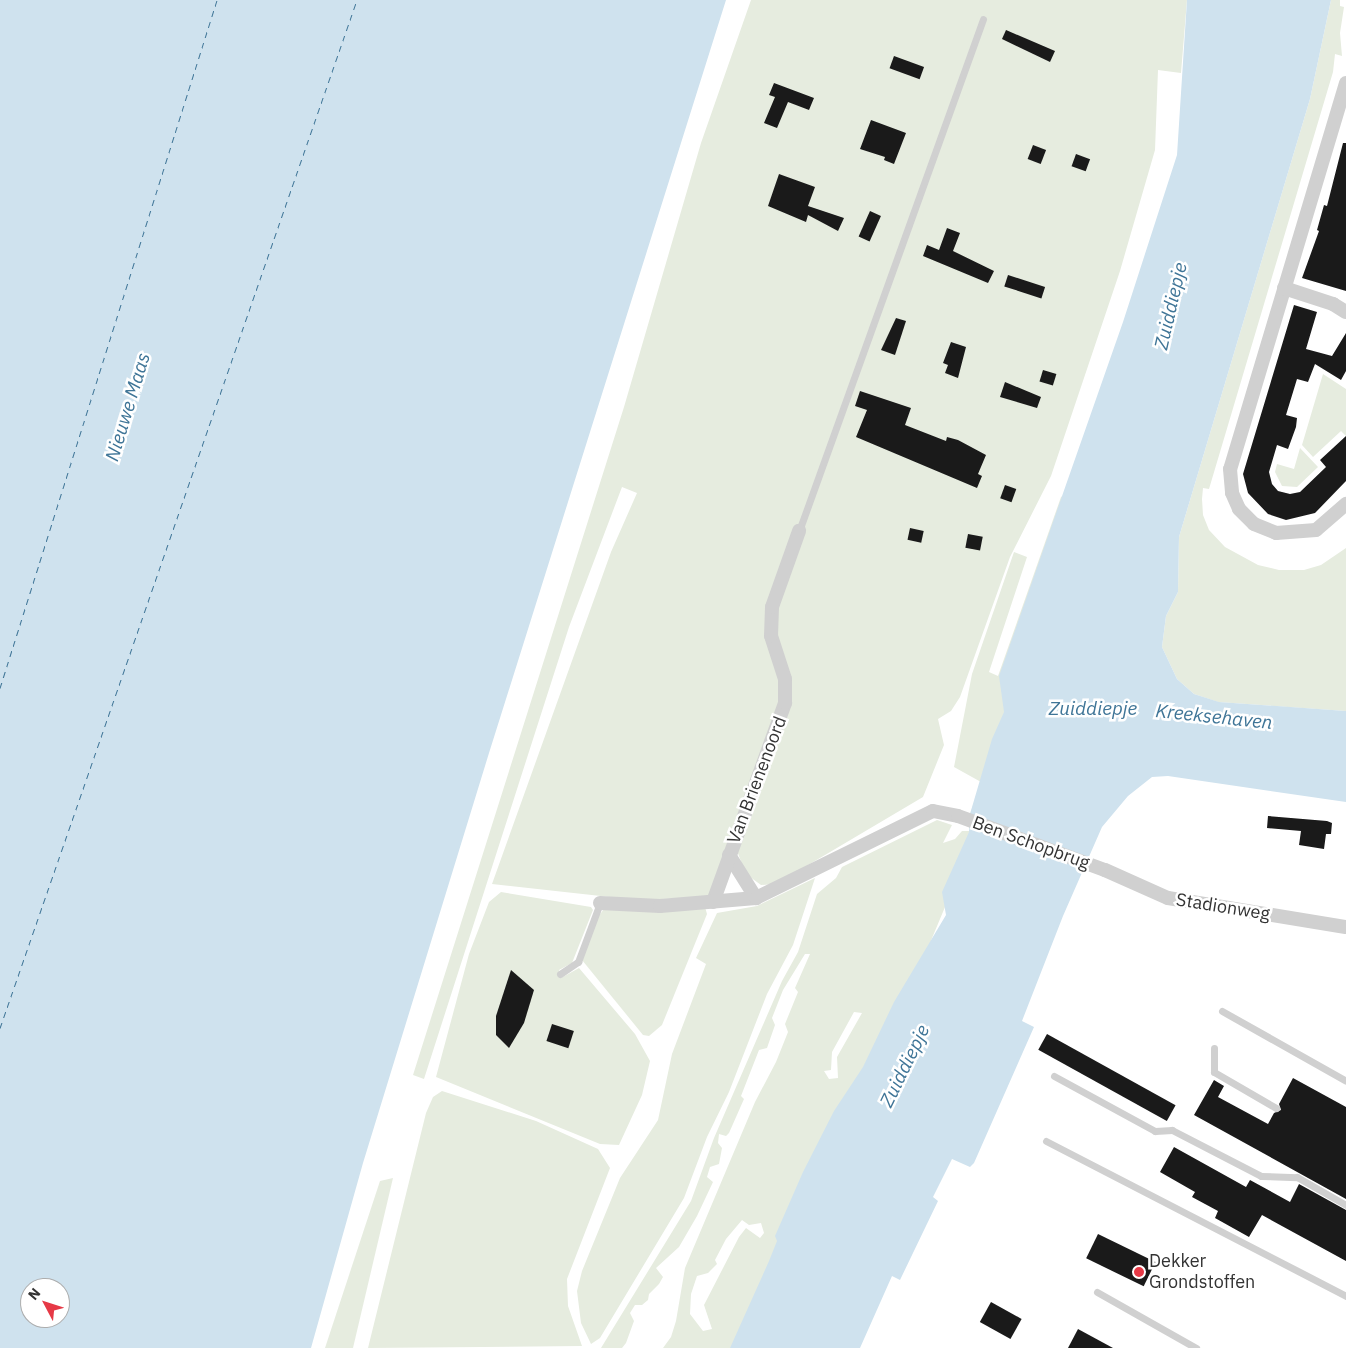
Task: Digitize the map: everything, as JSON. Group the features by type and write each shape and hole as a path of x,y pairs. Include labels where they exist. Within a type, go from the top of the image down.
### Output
{"street":[{"path":"1346,83 1230,470 1232,493 1239,509 1254,524 1276,533 1316,530 1346,504"},
{"path":"1284,288 1333,304 1346,312"},
{"name":"Van Brienenoord","path":"713,902 785,703 785,679 771,636 772,607 799,531"},
{"name":"Ben Schopbrug","path":"756,898 933,810 958,816 1105,870"},
{"name":"Van Brienenoord","path":"729,855 756,898"},
{"name":"Stadionweg","path":"1105,870 1168,898 1346,927"},
{"path":"600,904 660,906 756,898"}],"lane":[{"path":"799,531 983,18"},
{"path":"560,974 578,962 600,904"},
{"path":"1222,1011 1346,1081"},
{"path":"1214,1048 1214,1072 1276,1108"},
{"path":"1054,1076 1155,1131 1172,1130 1261,1176 1297,1178 1346,1205"},
{"path":"1046,1141 1346,1296"},
{"path":"1096,1292 1196,1348"}],"shaded area":[{"path":"751,0 1187,0 1181,73 1158,70 1155,150 1120,271 1051,476 1010,557 960,697 951,711 938,719 944,745 923,797 776,884 761,885 746,874 737,851 784,723 781,656 771,593 781,700 709,897 637,900 492,884 611,552 637,493 622,487 569,627 424,1079 413,1075 624,407 701,143"},
{"path":"1331,0 1340,0 1340,6 1344,7 1340,33 1342,56 1335,54 1333,72 1209,489 1203,488 1202,499 1203,515 1209,530 1225,547 1258,565 1279,570 1304,570 1321,565 1346,548 1346,711 1218,702 1194,694 1177,679 1162,647 1166,616 1178,592 1179,537 1310,99"},
{"path":"1323,374 1346,389 1346,436 1341,431 1313,457 1302,445"},
{"path":"1300,448 1318,467 1297,487 1282,486 1275,472 1277,464 1294,469"},
{"path":"1067,493 978,828 897,1022 735,1348 663,1348 671,1337 676,1321 685,1268 755,1102 776,1062 788,1032 785,1024 798,992 795,988 810,954 805,954 783,990 772,1018 775,1025 767,1048 759,1050 741,1096 744,1099 729,1133 726,1136 719,1134 718,1143 722,1148 719,1164 710,1167 707,1177 713,1182 697,1216 679,1247 656,1268 663,1277 649,1294 648,1300 642,1305 635,1305 630,1313 634,1321 626,1343 622,1348 601,1348 691,1201 714,1138 782,981 798,952 817,894 836,878 842,867 937,820 952,825 943,843 955,839 962,831 969,831 970,814 981,782 954,767 972,674 1014,552 1027,557 989,672 998,676 1061,497","holes":["854,1012 862,1013 837,1057 838,1078 829,1079 824,1071 831,1070 832,1052","742,1220 749,1225 761,1223 764,1233 760,1238 746,1228 739,1237 704,1305 712,1329 703,1331 690,1314 691,1294 697,1276 708,1273 717,1264 715,1260 726,1239"]},
{"path":"815,878 793,945 767,994 729,1092 707,1137 684,1198 600,1338 591,1344 581,1323 577,1291 582,1271 620,1178 658,1120 672,1054 706,964 696,958 717,913 757,906"},
{"path":"501,892 591,907 593,910 572,963 559,970 561,978 579,968 635,1034 650,1061 642,1095 619,1145 600,1144 436,1077 469,954 489,902"},
{"path":"705,907 707,914 662,1025 649,1036 643,1035 582,960 597,918 604,909"},
{"path":"442,1091 536,1121 598,1149 610,1168 567,1279 568,1306 582,1346 368,1348 426,1113 433,1097"},
{"path":"393,1178 353,1348 325,1348 380,1181"}],"water":[{"name":"Nieuwe Maas","path":"0,0 726,0 489,753 363,1163 311,1348 0,1348"},
{"name":"Zuiddiepje","path":"1187,0 1331,0 1310,99 1179,537 1178,592 1166,616 1162,647 1177,679 1194,694 1219,702 1346,711 1346,802 1168,776 1152,777 1128,796 1102,827 1063,916 1022,1021 1034,1027 974,1163 970,1167 952,1159 933,1197 938,1201 900,1280 892,1276 860,1348 730,1348 769,1261 777,1241 775,1236 803,1172 834,1111 863,1067 894,1002 946,915 942,892 969,832 970,814 992,739 1004,712 999,676 1123,322 1177,155"}],"building":[{"path":"1006,30 1055,51 1050,62 1002,39"},
{"path":"894,56 924,67 920,79 890,68"},
{"path":"774,83 814,98 809,110 788,102 777,128 764,123 775,97 769,95"},
{"path":"871,120 906,133 894,164 884,160 885,157 860,149"},
{"path":"1343,143 1346,143 1346,291 1302,278 1319,231 1317,230 1324,205 1327,206"},
{"path":"1033,145 1046,150 1041,164 1028,159"},
{"path":"1076,154 1090,159 1086,171 1072,166"},
{"path":"779,174 815,187 808,206 844,218 838,231 808,215 806,222 768,206"},
{"path":"870,211 881,216 870,241 859,237"},
{"path":"947,228 960,233 953,251 994,271 988,283 923,256 927,245 939,250"},
{"path":"1008,275 1045,287 1041,298 1004,286"},
{"path":"1294,305 1317,312 1306,349 1332,356 1346,333 1346,371 1341,380 1315,364 1308,382 1297,379 1286,415 1297,418 1296,427 1288,449 1277,445 1269,472 1272,484 1278,491 1290,494 1300,492 1326,467 1320,460 1346,436 1346,481 1315,513 1286,520 1268,514 1248,493 1243,474"},
{"path":"896,318 906,321 895,355 881,350"},
{"path":"951,342 966,347 958,378 945,373 948,365 943,363"},
{"path":"1043,370 1056,374 1053,386 1039,381"},
{"path":"1005,382 1041,397 1037,408 1000,397"},
{"path":"860,391 911,408 905,425 946,441 947,437 958,440 986,455 978,474 982,476 977,488 856,437 867,410 855,406"},
{"path":"1005,485 1016,489 1011,502 1000,498"},
{"path":"910,528 924,531 921,543 908,540"},
{"path":"968,534 983,537 980,551 965,548"},
{"path":"1268,816 1327,821 1332,823 1331,834 1326,834 1324,849 1299,845 1301,831 1267,828"},
{"path":"511,970 534,990 524,1023 509,1048 496,1035 496,1016"},
{"path":"552,1024 574,1031 568,1048 546,1041"},
{"path":"1047,1034 1176,1105 1167,1121 1038,1050"},
{"path":"1293,1078 1346,1107 1346,1199 1194,1115 1214,1080 1224,1086 1218,1097 1268,1124 1274,1113 1281,1110 1279,1104"},
{"path":"1174,1147 1246,1187 1250,1180 1290,1202 1299,1184 1346,1210 1346,1261 1262,1215 1249,1237 1215,1218 1218,1211 1192,1197 1195,1192 1160,1172"},
{"path":"1098,1234 1156,1262 1144,1286 1086,1258"},
{"path":"991,1302 1022,1319 1010,1339 980,1322"},
{"path":"1078,1329 1113,1348 1068,1348"}],"ferry route":[{"path":"0,688 217,0"},
{"path":"0,1028 357,0"}],"place":[{"name":"Dekker Grondstoffen","path":"1139,1272"}],"water label":[{"name":"Kreeksehaven","path":"1214,717"}]}
